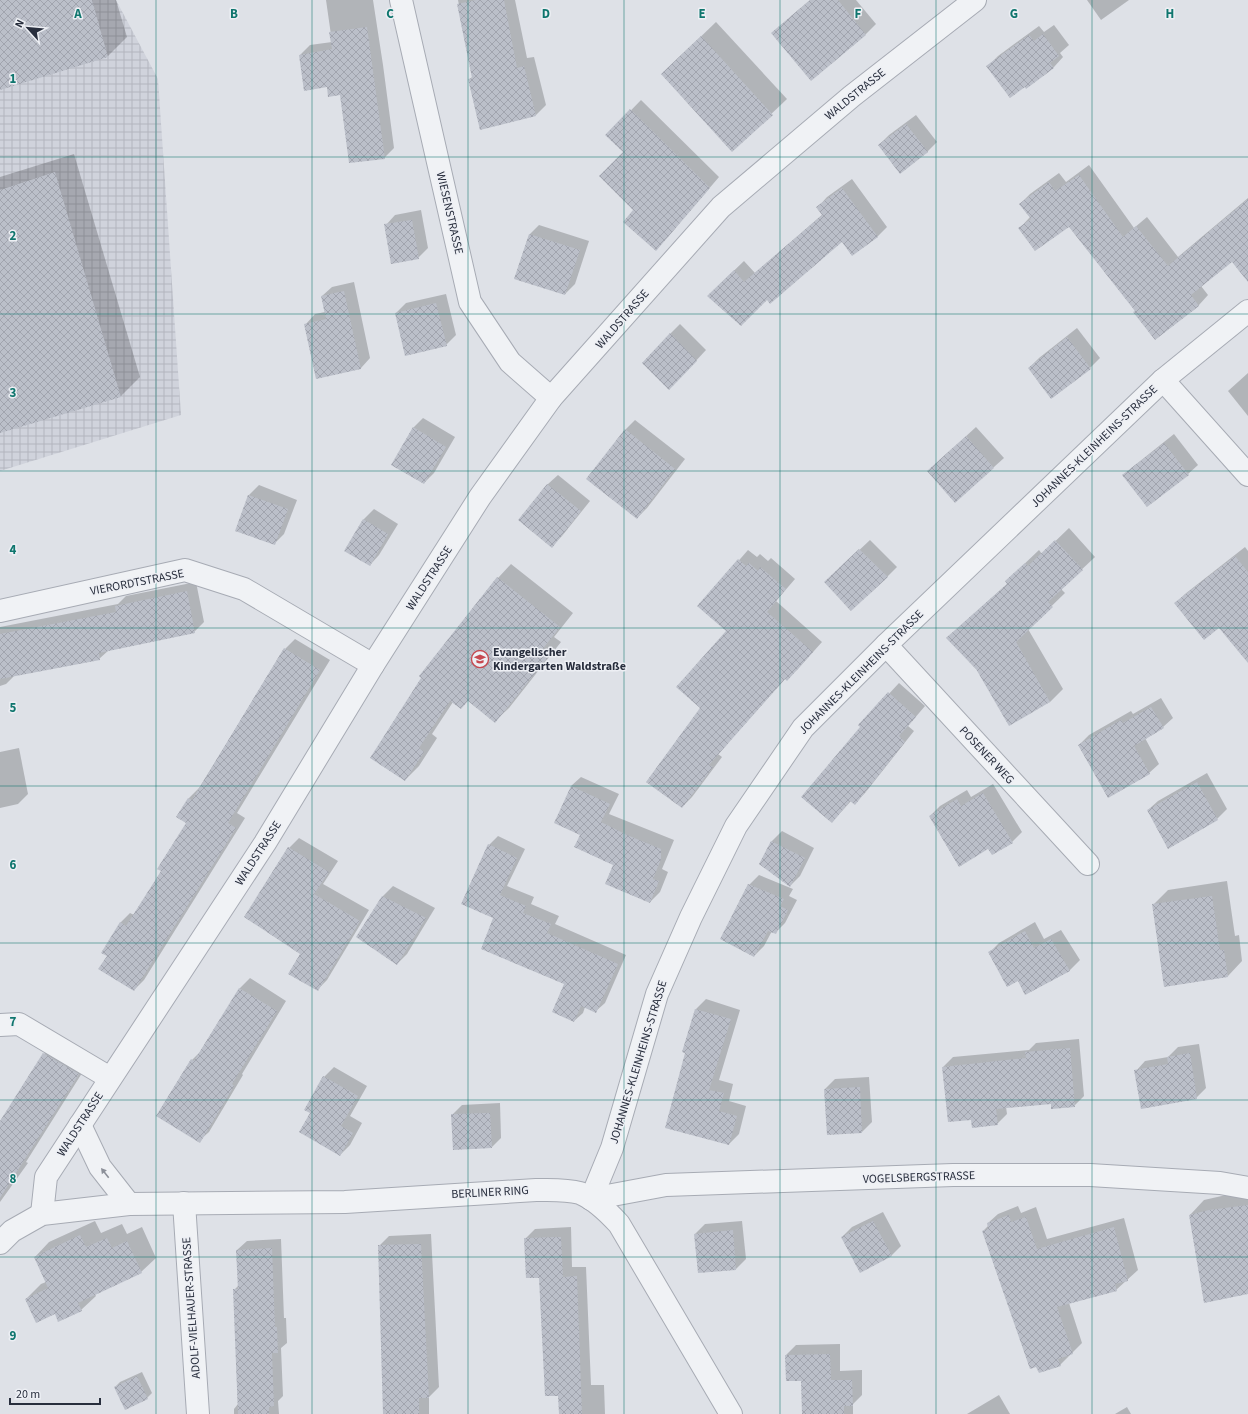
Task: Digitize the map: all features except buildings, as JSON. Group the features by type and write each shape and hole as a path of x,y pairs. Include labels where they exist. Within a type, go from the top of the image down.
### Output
{"street":[{"name":"WIESENSTRASSE","path":"401,0 470,302 510,362 551,398"},
{"name":"WALDSTRASSE","path":"42,1214 46,1177 265,843 373,665 480,497 551,398 721,207 852,96 974,0"},
{"name":"JOHANNES-KLEINHEINS-STRASSE","path":"591,1199 612,1148 657,994 691,917 736,826 803,728 886,645 1162,380 1248,311"},
{"path":"1162,380 1248,475"},
{"name":"VIERORDTSTRASSE","path":"0,611 185,570 244,589 373,665"},
{"name":"POSENER WEG","path":"886,645 1088,864"},
{"path":"0,1025 19,1024 110,1078"},
{"path":"80,1125 100,1167 129,1204"},
{"name":"VOGELSBERGSTRASSE","path":"591,1199 666,1185 953,1175 1090,1175 1220,1183 1248,1188"},
{"name":"BERLINER RING","path":"42,1214 129,1204 344,1202 536,1190 579,1193 591,1199 606,1210 619,1224 731,1414"},
{"name":"ADOLF-VIELHAUER-STRASSE","path":"184,1203 198,1414"},
{"path":"0,1243 12,1230 42,1214"}],"shaded area":[{"path":"0,0 116,0 158,79 181,415 0,471"}],"place":[{"name":"Evangelischer Kindergarten Waldstraße","path":"480,659"}]}
